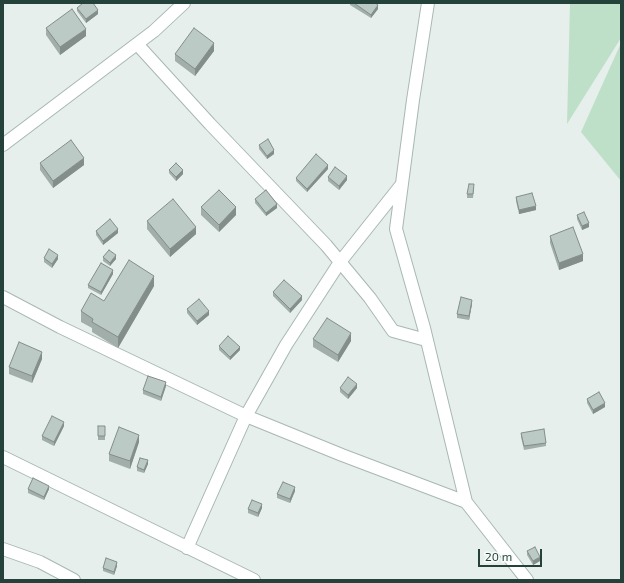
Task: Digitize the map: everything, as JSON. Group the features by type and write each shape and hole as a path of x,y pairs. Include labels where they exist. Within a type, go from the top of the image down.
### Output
{"street":[{"path":"3,145 154,31 184,3"},
{"path":"428,3 413,100 396,229 426,340 466,502 528,580"},
{"path":"137,44 210,124 326,245 370,298 394,331 426,340"},
{"path":"187,548 246,416 286,344 340,262 402,183"},
{"path":"3,297 60,327 246,416 342,455 466,502"},
{"path":"3,457 254,580"},
{"path":"3,549 40,562 74,580"}],"green space":[{"path":"570,3 621,3 621,38 567,124"},
{"path":"621,43 621,181 581,132"}],"building":[{"path":"83,3 93,3 98,10 86,19 77,8"},
{"path":"354,3 375,3 378,5 371,15"},
{"path":"72,9 86,29 60,47 46,28"},
{"path":"194,28 214,43 195,69 175,54"},
{"path":"268,139 274,150 267,156 259,145"},
{"path":"71,140 84,158 53,181 40,163"},
{"path":"316,154 328,165 307,189 296,178"},
{"path":"176,163 183,170 176,177 169,170"},
{"path":"335,167 347,176 339,186 328,177"},
{"path":"469,184 474,184 473,194 467,194"},
{"path":"219,190 236,207 219,225 201,207"},
{"path":"266,190 277,204 266,213 255,199"},
{"path":"532,193 536,206 519,210 516,197"},
{"path":"173,199 196,227 170,249 147,221"},
{"path":"584,212 589,223 582,226 577,215"},
{"path":"110,219 118,229 103,241 96,231"},
{"path":"573,227 583,254 559,263 550,236"},
{"path":"49,249 58,255 52,264 44,258"},
{"path":"109,250 116,255 110,263 103,257"},
{"path":"129,260 154,276 118,337 92,322 93,319 81,311 91,293 104,301"},
{"path":"101,263 113,270 101,292 88,285"},
{"path":"284,280 302,296 290,309 273,292"},
{"path":"461,297 472,300 469,316 457,314"},
{"path":"199,299 209,311 197,321 187,309"},
{"path":"327,318 351,333 338,355 313,339"},
{"path":"228,336 240,347 230,357 219,346"},
{"path":"19,342 42,352 32,376 9,367"},
{"path":"148,376 166,382 161,397 143,390"},
{"path":"348,377 357,384 348,395 340,388"},
{"path":"599,392 605,403 593,410 587,399"},
{"path":"52,416 64,422 54,442 42,436"},
{"path":"98,426 105,426 105,436 98,436"},
{"path":"119,427 139,435 130,461 109,454"},
{"path":"544,429 546,443 524,446 521,433"},
{"path":"140,458 148,460 144,470 137,467"},
{"path":"33,478 49,486 44,497 28,489"},
{"path":"283,482 295,487 290,499 277,494"},
{"path":"252,500 262,504 258,513 248,509"},
{"path":"535,547 540,557 533,561 527,551"},
{"path":"106,558 117,562 114,572 103,568"}]}
